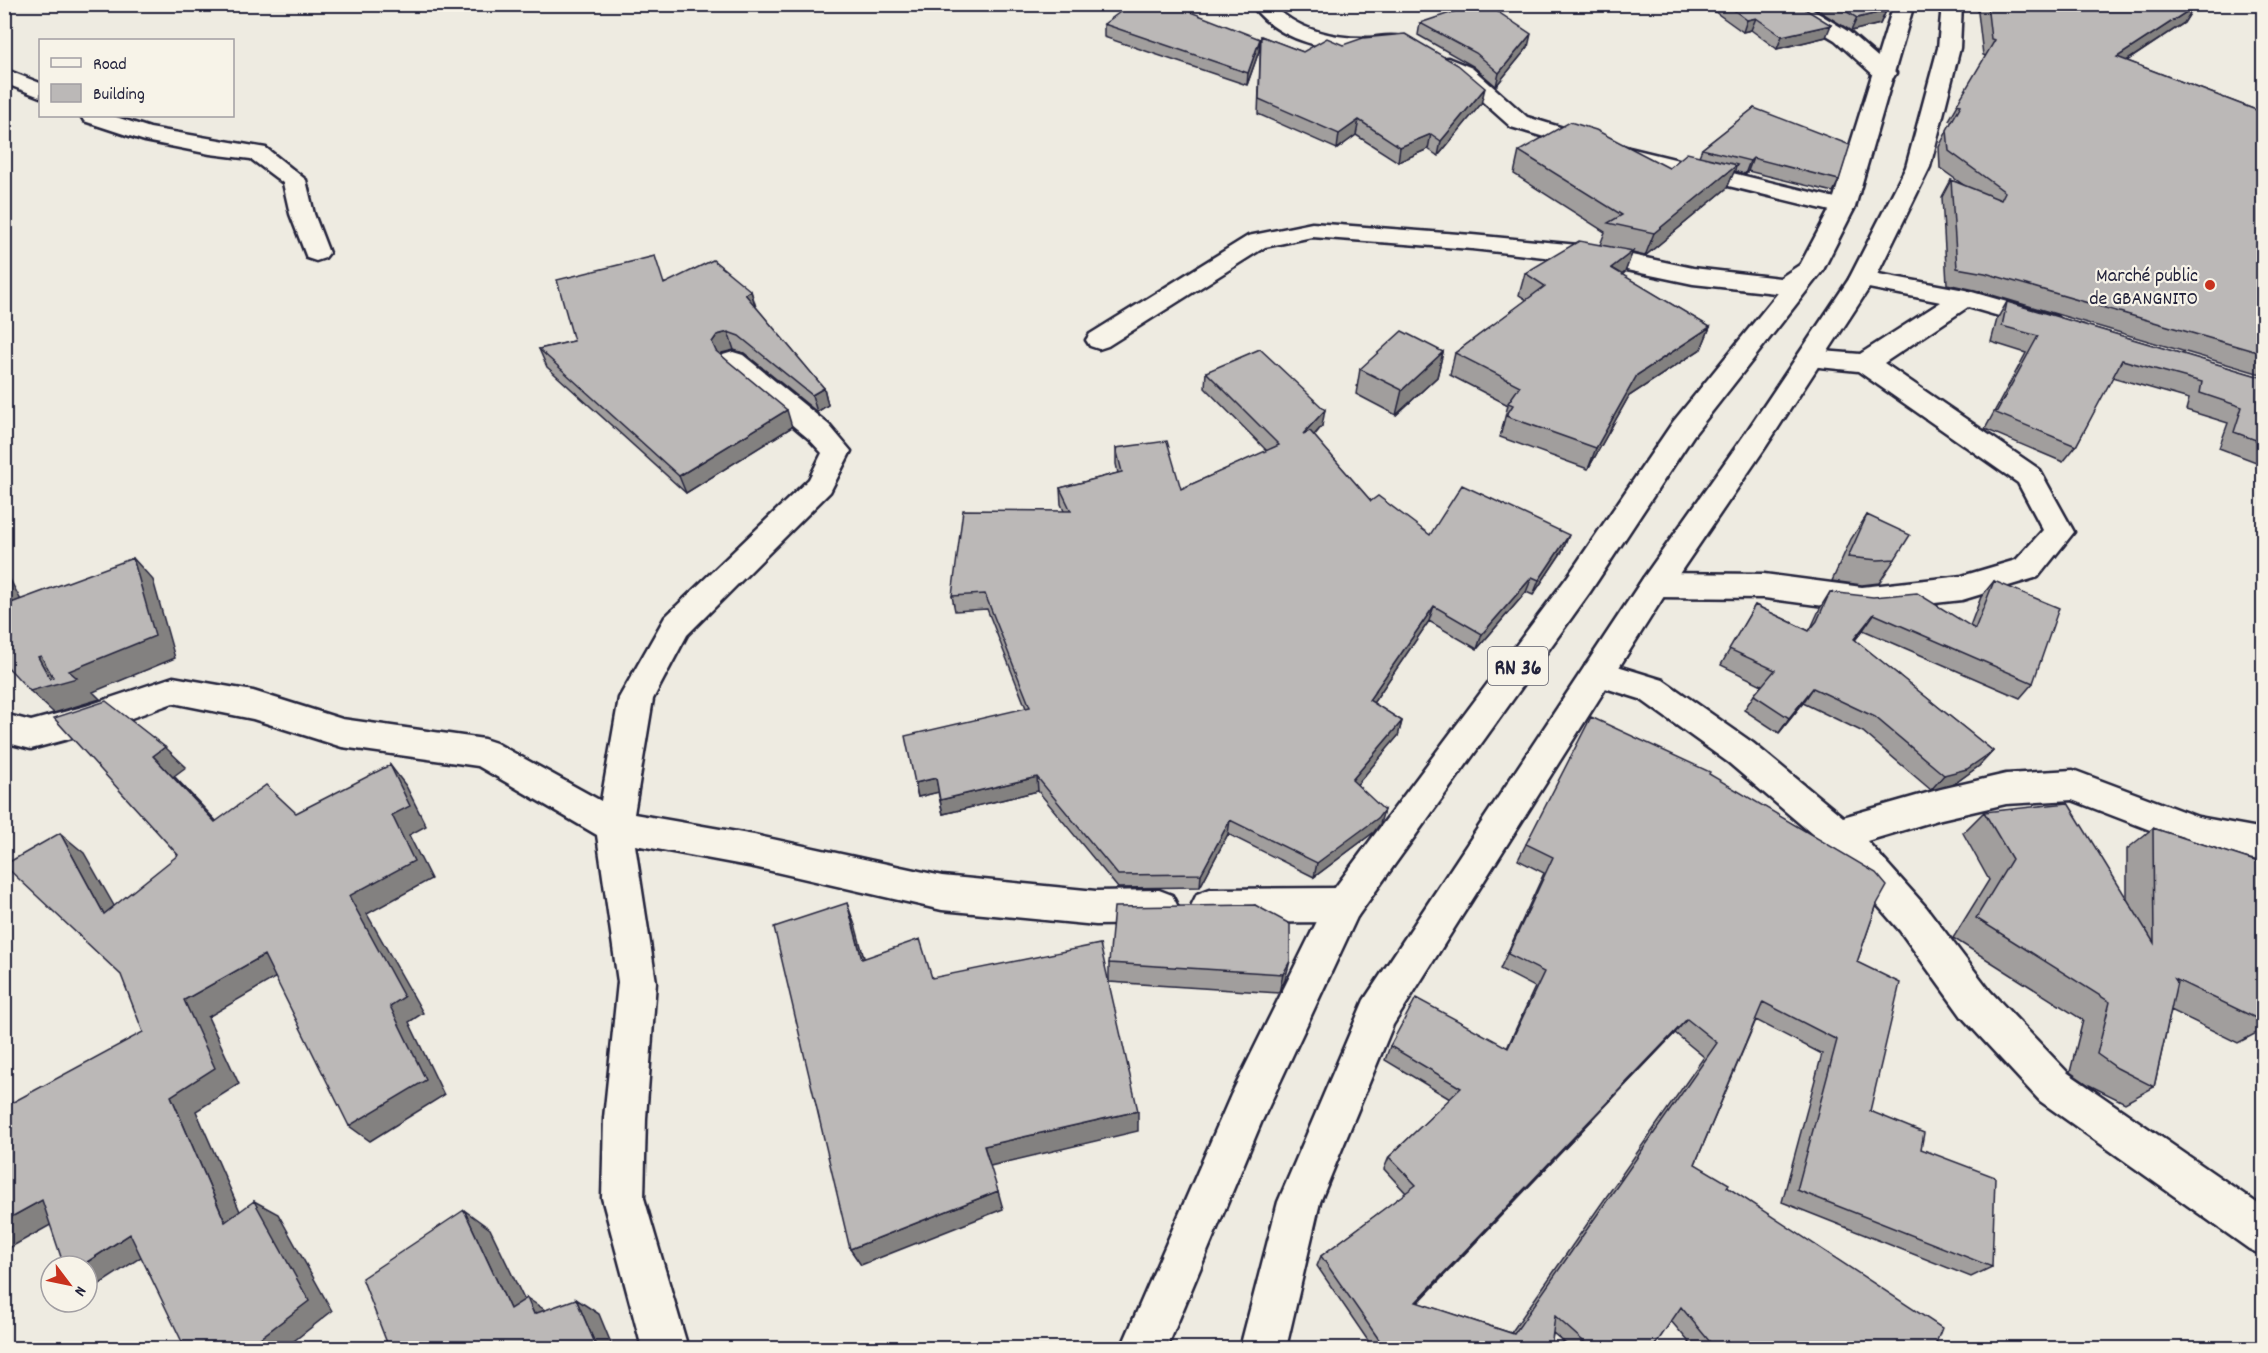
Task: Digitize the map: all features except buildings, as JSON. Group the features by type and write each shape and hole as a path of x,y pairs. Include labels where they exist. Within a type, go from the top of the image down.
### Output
{"street":[{"path":"1261,4 1270,17 1310,36 1362,45 1407,40 1464,74 1520,122 1622,153 1844,207"},
{"path":"1788,4 1842,36 1885,73"},
{"name":"RN 36","path":"1141,1346 1246,1109 1344,905 1579,584 1683,429 1810,270 1844,207 1904,4"},
{"name":"RN 36","path":"1263,1348 1299,1202 1378,1013 1655,585 1862,279 1918,167 1949,48 1952,4"},
{"path":"4,75 39,91"},
{"path":"95,117 145,134 210,147 258,153 294,180 302,214 316,253"},
{"path":"1099,340 1257,241 1312,230 1472,242 1589,254 1693,276 1785,286 1810,270"},
{"path":"1862,279 1965,298 2068,329"},
{"path":"1865,363 1965,298"},
{"path":"1655,585 1764,586 1862,598 1962,588 2027,570 2059,532 2029,476 1865,363 1810,359"},
{"path":"665,1348 623,1198 625,1118 637,982 614,826 636,698 676,626 820,485 837,451 819,432 733,361"},
{"path":"1598,673 1652,689 1741,753 1838,834 1913,919 1976,1004 2054,1087 2264,1234"},
{"path":"4,728 31,735 87,720 174,690 253,705 342,733 484,753 614,826 754,851 942,893 1096,908 1344,905"},
{"path":"1838,834 1941,804 2006,789 2073,785 2197,832 2264,845"}],"place":[{"name":"Marché public de GBANGNITO","path":"2210,285"}]}
